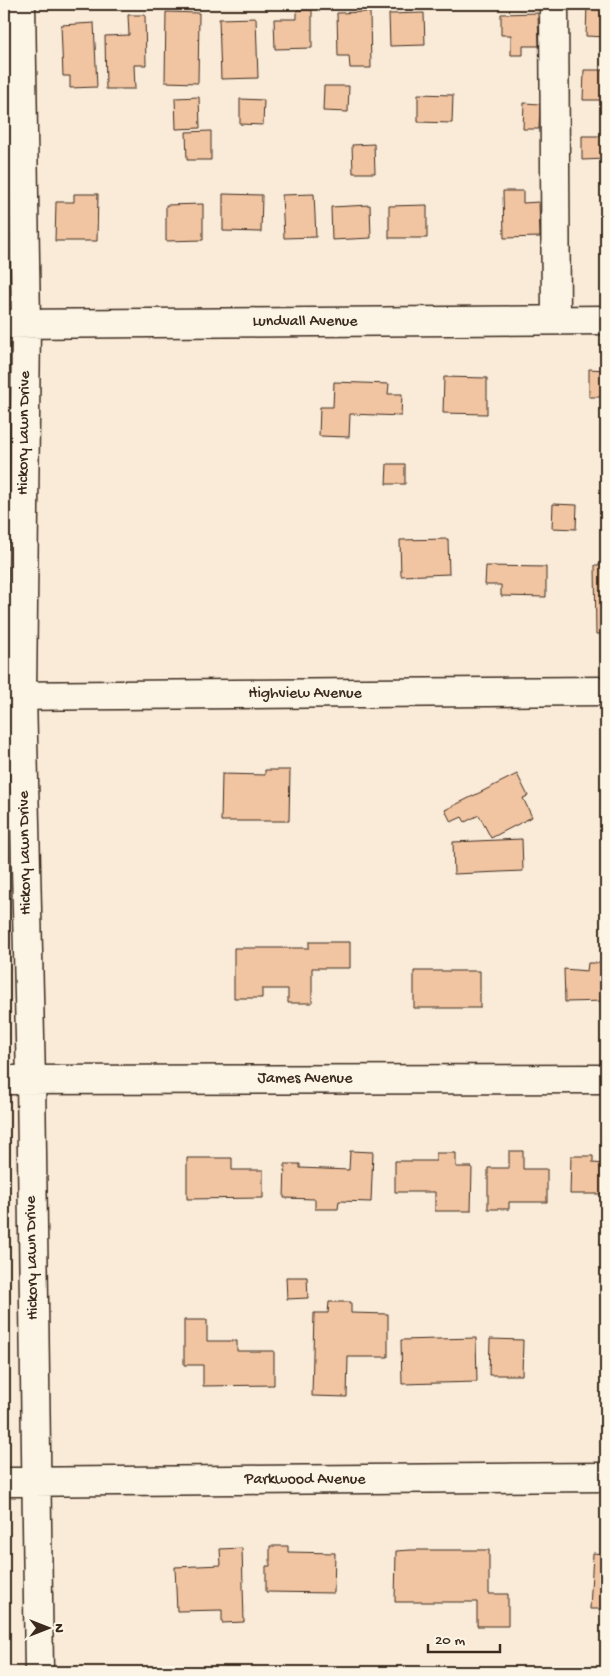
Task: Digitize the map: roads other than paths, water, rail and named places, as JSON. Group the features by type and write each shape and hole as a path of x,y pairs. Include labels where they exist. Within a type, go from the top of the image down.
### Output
{"street":[{"name":"Hickory Lawn Drive","path":"21,4 15,324 13,696 31,1080 39,1672"},
{"path":"554,4 556,320"},
{"name":"Lundvall Avenue","path":"15,324 606,320"},
{"name":"Highview Avenue","path":"13,696 606,691"},
{"name":"James Avenue","path":"4,1080 606,1079"},
{"name":"Parkwood Avenue","path":"4,1482 606,1477"}]}
